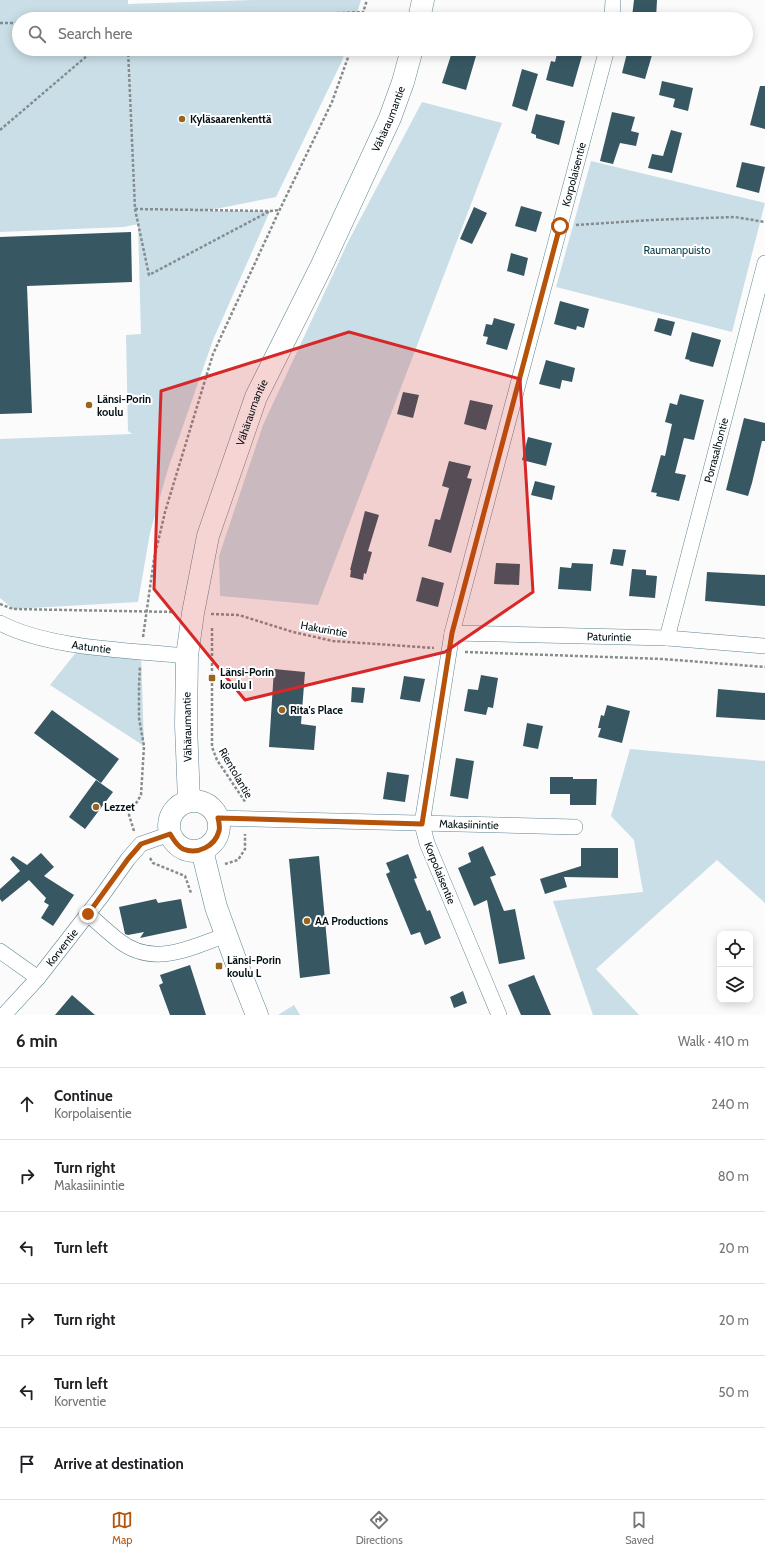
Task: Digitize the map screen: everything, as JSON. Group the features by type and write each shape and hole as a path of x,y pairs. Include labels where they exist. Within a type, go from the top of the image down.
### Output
{"main road":[{"path":"420,12 422,0"},
{"name":"Vähäraumantie","path":"189,801 186,725 187,656 202,613 208,536 256,397 320,267 386,125 403,82 410,56"},
{"path":"204,859 192,851 183,849 176,843 170,834 169,823 172,813 179,805 189,801 200,801 208,804 214,810 218,818 219,830 204,859 216,907 257,1015"}],"street":[{"path":"612,12 613,0"},
{"name":"Korpolaisentie","path":"499,1015 426,843 422,824 443,650 452,633 605,56"},
{"name":"Porrasalhontie","path":"667,638 765,263"},
{"name":"Aatuntie","path":"0,623 27,634 82,645 187,656"},
{"name":"Paturintie","path":"452,633 667,638 765,646"},
{"name":"Makasiinintie","path":"218,818 575,827"},
{"name":"Korventie","path":"4,1015 38,978 141,844 170,834"},
{"path":"88,914 119,941 133,949 147,954 161,955 177,953 226,934"},
{"path":"0,951 38,978"}],"path":[{"path":"364,12 367,0"},
{"path":"0,23 12,23"},
{"path":"0,130 86,56"},
{"path":"128,56 135,209 149,275 270,211"},
{"path":"135,209 280,210"},
{"path":"560,226 651,220 735,217 765,222"},
{"name":"Hakurintie","path":"0,604 13,609 239,615 294,632 333,641 443,650 663,659 765,667"},
{"name":"Rientolantie","path":"185,876 204,859 238,860 245,849 246,802 217,760 212,747 202,613"}],"highlighted area":[{"path":"349,332 520,379 533,592 445,652 245,700 154,589 161,391"}],"green space":[{"path":"0,0 128,0 128,4 253,0 361,0 357,12 12,12 12,56 344,56 276,197 205,211 270,211 213,340 168,469 150,533 138,602 13,609 0,598 0,439 132,434 128,431 126,335 141,334 138,224 124,227 0,232"},
{"path":"422,102 502,123 318,605 220,596 219,556 263,425 348,242"},
{"name":"Raumanpuisto","path":"591,161 765,203 732,332 556,287"},
{"path":"82,645 141,651 144,746 50,685"},
{"path":"630,749 765,761 765,903 717,860 596,969 639,1015 593,1015 553,901 643,892 634,840 611,816"},
{"path":"294,1005 300,1015 278,1015"}],"building":[{"path":"634,0 657,0 656,12 633,12"},
{"path":"451,56 476,56 466,90 442,83"},
{"path":"556,56 582,56 573,87 546,80 551,61 555,62"},
{"path":"626,56 652,56 645,79 622,73"},
{"path":"522,69 538,74 527,111 512,106"},
{"path":"662,81 693,88 688,111 673,107 675,99 659,95"},
{"path":"760,86 765,86 765,129 750,125"},
{"path":"612,112 635,117 631,131 639,133 636,146 620,143 613,164 600,161"},
{"path":"536,114 565,121 559,145 536,138 536,135 531,133"},
{"path":"671,130 682,133 672,173 648,168 652,154 663,156"},
{"path":"742,162 765,167 759,193 736,187"},
{"path":"521,206 542,212 536,232 515,226"},
{"path":"474,207 487,213 472,244 460,239"},
{"path":"131,232 132,282 27,286 32,413 0,414 0,237"},
{"path":"511,253 528,258 524,276 507,271"},
{"path":"560,301 589,309 584,328 577,326 576,330 554,324"},
{"path":"494,318 515,324 507,350 486,344 488,337 483,336 486,324 492,325"},
{"path":"658,318 675,322 671,336 654,331"},
{"path":"692,332 721,340 713,367 685,359"},
{"path":"546,360 575,368 572,382 562,380 560,389 539,384"},
{"path":"403,392 419,395 413,418 397,414"},
{"path":"680,394 704,400 694,440 684,438 675,473 686,475 679,501 656,496 657,493 651,492 661,455 665,456 672,424 665,422 670,403 677,405"},
{"path":"470,400 493,405 486,430 464,424"},
{"path":"744,418 765,423 765,441 762,441 748,496 726,490"},
{"path":"528,437 552,443 546,466 522,460"},
{"path":"449,461 471,466 467,478 472,479 451,553 428,546 435,519 440,520 449,488 442,486"},
{"path":"535,481 555,486 552,500 531,495"},
{"path":"365,511 379,515 368,551 372,552 363,580 350,577 350,570"},
{"path":"613,549 626,550 623,566 610,564"},
{"path":"496,563 520,564 519,585 494,584"},
{"path":"572,563 593,564 591,591 558,589 560,567 571,568"},
{"path":"632,569 646,570 646,575 657,576 655,598 629,596"},
{"path":"707,572 765,575 765,606 705,601"},
{"path":"422,577 444,583 438,607 416,601"},
{"path":"274,669 305,672 301,724 316,726 314,750 269,747"},
{"path":"481,675 498,678 493,708 488,707 486,715 464,711 468,689 478,690"},
{"path":"404,676 425,679 420,702 400,699"},
{"path":"352,687 365,688 363,703 351,702"},
{"path":"718,689 765,693 765,720 716,717"},
{"path":"607,705 630,711 622,743 598,737 601,728 598,728 601,715 604,716"},
{"path":"52,710 119,759 101,783 34,733"},
{"path":"527,723 543,726 538,749 523,746"},
{"path":"456,758 474,761 468,799 450,796"},
{"path":"387,772 409,775 405,802 383,799"},
{"path":"550,777 597,779 596,805 570,805 570,794 550,794"},
{"path":"96,780 113,792 85,829 69,817"},
{"path":"483,846 496,875 490,877 504,911 515,909 525,959 499,964 487,900 474,906 458,868 471,862 468,853"},
{"path":"581,848 618,848 618,878 564,877 567,887 545,894 540,879 581,866"},
{"path":"41,853 54,867 44,876 74,895 53,926 41,918 49,905 44,902 46,898 29,880 2,902 0,899 0,889 20,871 10,859 13,856 27,865"},
{"path":"408,854 417,878 414,879 427,911 430,910 441,938 425,945 420,932 411,935 386,874 390,872 386,863"},
{"path":"319,856 330,974 300,978 289,859"},
{"path":"156,899 158,903 181,899 187,928 140,938 144,932 128,935 125,934 119,907"},
{"path":"190,965 206,1015 170,1015 159,985 163,983 160,975"},
{"path":"534,975 551,1015 521,1015 508,985"},
{"path":"463,991 467,1003 454,1008 450,997"},
{"path":"72,995 95,1015 55,1015"}],"place":[{"name":"Kyläsaarenkenttä","path":"182,119"},
{"name":"Länsi-Porin koulu","path":"89,405"},
{"name":"Länsi-Porin koulu I","path":"212,678"},
{"name":"Rita's Place","path":"282,710"},
{"name":"Lezzet","path":"96,807"},
{"name":"AA Productions","path":"307,921"},
{"name":"Länsi-Porin koulu L","path":"219,966"}],"route":[{"path":"88,914 128,859 141,844 170,834 176,843 183,849 192,851 202,850 210,846 216,838 219,830 218,818 422,824 452,633 560,226"}]}
